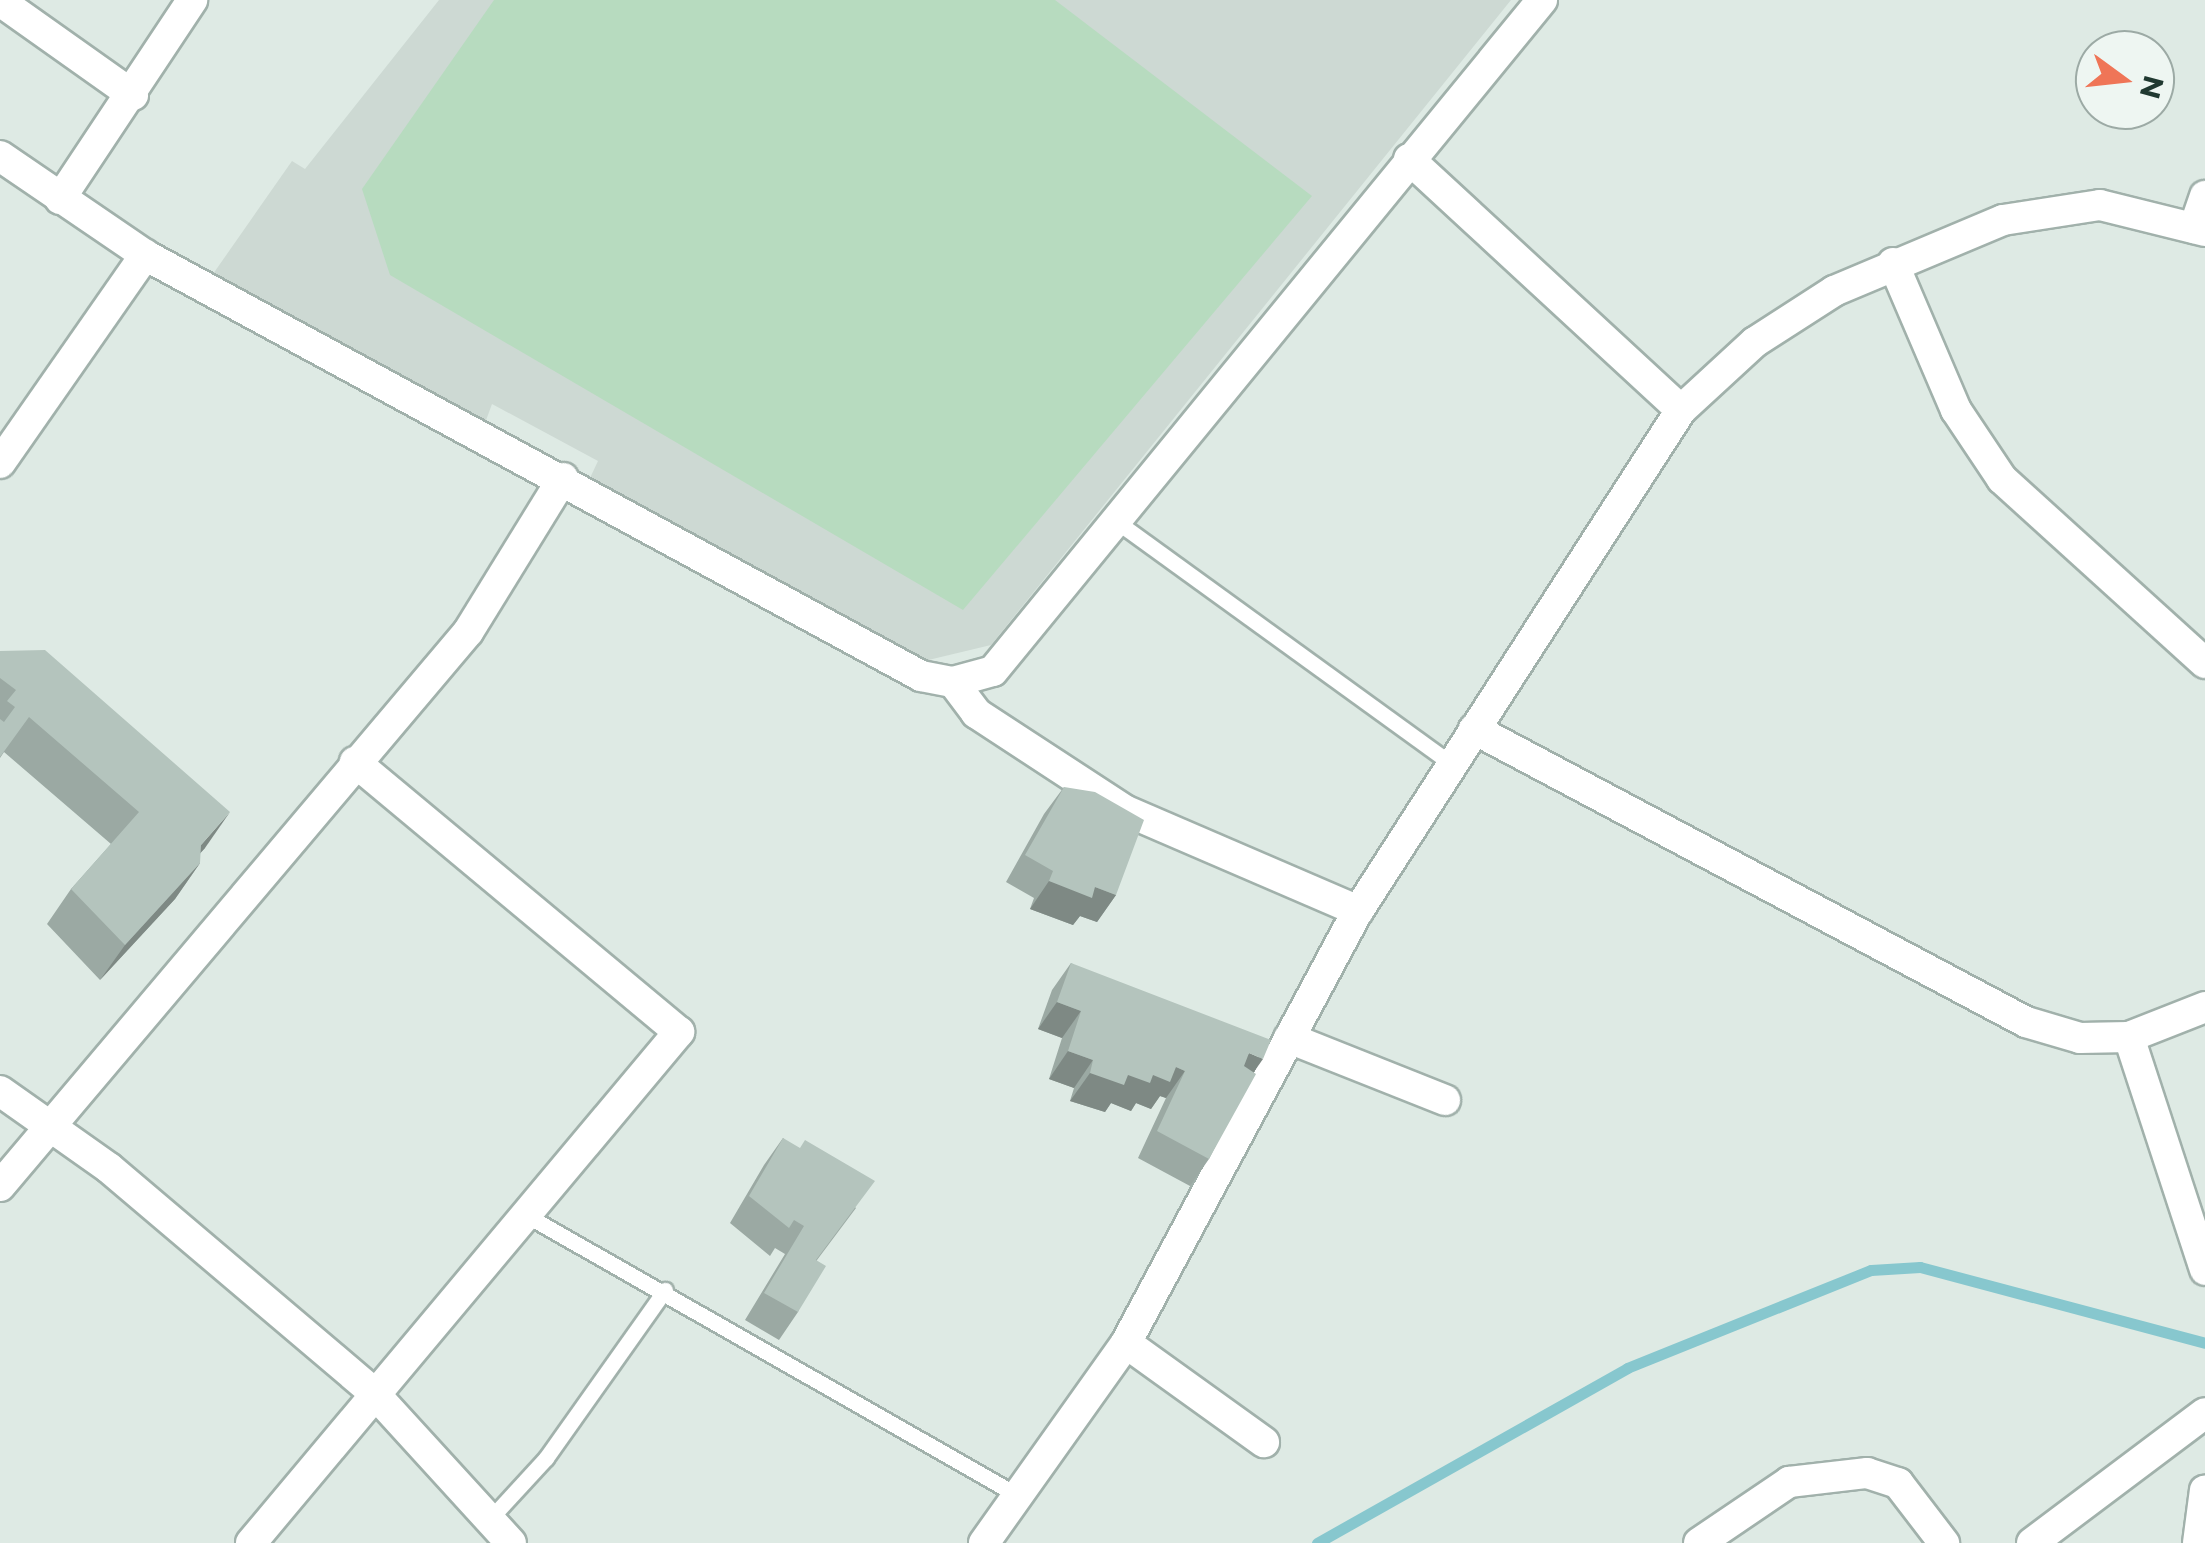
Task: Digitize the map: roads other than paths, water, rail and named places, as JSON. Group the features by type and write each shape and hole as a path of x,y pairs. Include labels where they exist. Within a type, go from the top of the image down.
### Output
{"street":[{"path":"60,198 133,95 192,0"},
{"path":"0,156 145,255 563,478 920,676 953,682 993,671 1542,0"},
{"path":"0,2 133,95"},
{"path":"1409,159 1682,410"},
{"path":"984,1543 1126,1344 1358,911 1450,763 1682,410 1755,342 1892,263 2003,220 2080,207 2200,229 2205,196"},
{"path":"0,463 145,255"},
{"path":"1892,263 1956,410 2002,479 2205,664"},
{"path":"0,1186 354,762 468,632 563,478"},
{"path":"953,682 976,713 1124,810 1358,911"},
{"path":"1474,730 2026,1022 2080,1038 2129,1037 2205,1007"},
{"path":"251,1543 679,1032 354,762"},
{"path":"2129,1037 2205,1270"},
{"path":"1290,1038 1445,1100"},
{"path":"0,1091 51,1125 374,1393 511,1543"},
{"path":"1126,1344 1264,1442"},
{"path":"2032,1543 2205,1413"},
{"path":"1698,1543 1789,1482 1867,1474 1898,1484 1944,1543"},
{"path":"2198,1543 2205,1490"}],"lane":[{"path":"1116,521 1450,763"},
{"path":"526,1215 666,1290 1017,1495"},
{"path":"490,1520 546,1458 666,1290"}],"waterway":[{"path":"1317,1543 1627,1368 1871,1270 1920,1267 2205,1343"}]}
